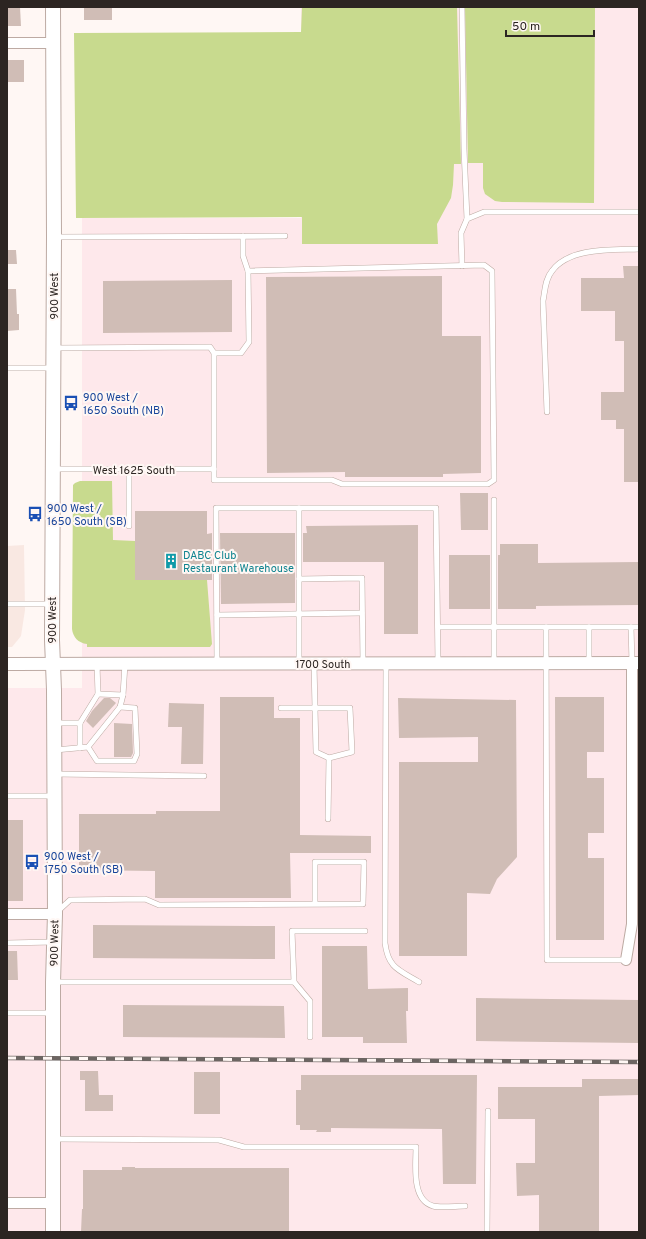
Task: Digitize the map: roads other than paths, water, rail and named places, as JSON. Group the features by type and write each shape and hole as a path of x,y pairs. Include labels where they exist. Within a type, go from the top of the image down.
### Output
{"main road":[{"name":"900 West","path":"53,7 54,348 52,604 55,914 53,982 53,1232"}],"street":[{"path":"7,43 54,43"},
{"path":"626,960 632,924 635,663"},
{"name":"1700 South","path":"7,664 635,663"},
{"path":"7,914 55,914"},
{"path":"7,1203 53,1203"}],"lane":[{"path":"462,7 464,149 467,219 461,233 462,266"},
{"path":"467,219 484,212 639,212"},
{"path":"214,354 241,353 249,342 248,271 243,256 243,236"},
{"path":"54,237 285,236"},
{"path":"547,412 543,301 546,284 551,272 560,263 571,256 596,251 639,249"},
{"path":"54,348 210,347 214,354 214,480 332,480 342,484 488,484 494,480 492,271 484,265 248,271"},
{"path":"7,368 53,368"},
{"name":"West 1625 South","path":"53,469 214,469"},
{"path":"128,526 129,470"},
{"path":"494,500 494,664"},
{"path":"217,664 216,508 436,508 438,664"},
{"path":"299,664 300,508"},
{"path":"300,579 362,578 363,664"},
{"path":"7,604 52,604"},
{"path":"216,615 362,613"},
{"path":"438,627 639,627"},
{"path":"546,627 547,960 626,960"},
{"path":"589,627 589,664"},
{"path":"631,627 635,663"},
{"path":"80,748 80,723 98,694 97,664"},
{"path":"54,750 88,747 120,707 123,695 125,664"},
{"path":"280,708 315,708 350,708 352,752 329,758 316,752 315,708 314,664"},
{"path":"386,664 385,943 387,955 392,966 419,982"},
{"path":"98,694 123,695"},
{"path":"88,747 97,761 134,761 138,754 135,708 120,707"},
{"path":"54,723 80,723"},
{"path":"328,819 329,758"},
{"path":"54,774 204,776"},
{"path":"7,796 54,796"},
{"path":"55,914 70,900 145,899 159,905 363,904 364,862 315,862 315,904"},
{"path":"310,1037 310,1001 294,982 292,931 365,931"},
{"path":"7,943 54,942"},
{"path":"53,982 294,982"},
{"path":"7,1013 53,1013"},
{"path":"487,1232 488,1111"},
{"path":"53,1139 219,1140 244,1147 416,1147 416,1185 421,1196 433,1206 465,1206"}],"railway":[{"path":"7,1058 639,1062"}],"place":[{"name":"900 West / 1650 South (NB)","path":"71,403"},
{"name":"900 West / 1650 South (SB)","path":"35,514"},
{"name":"DABC Club Restaurant Warehouse","path":"171,561"},
{"name":"900 West / 1750 South (SB)","path":"32,862"}]}
